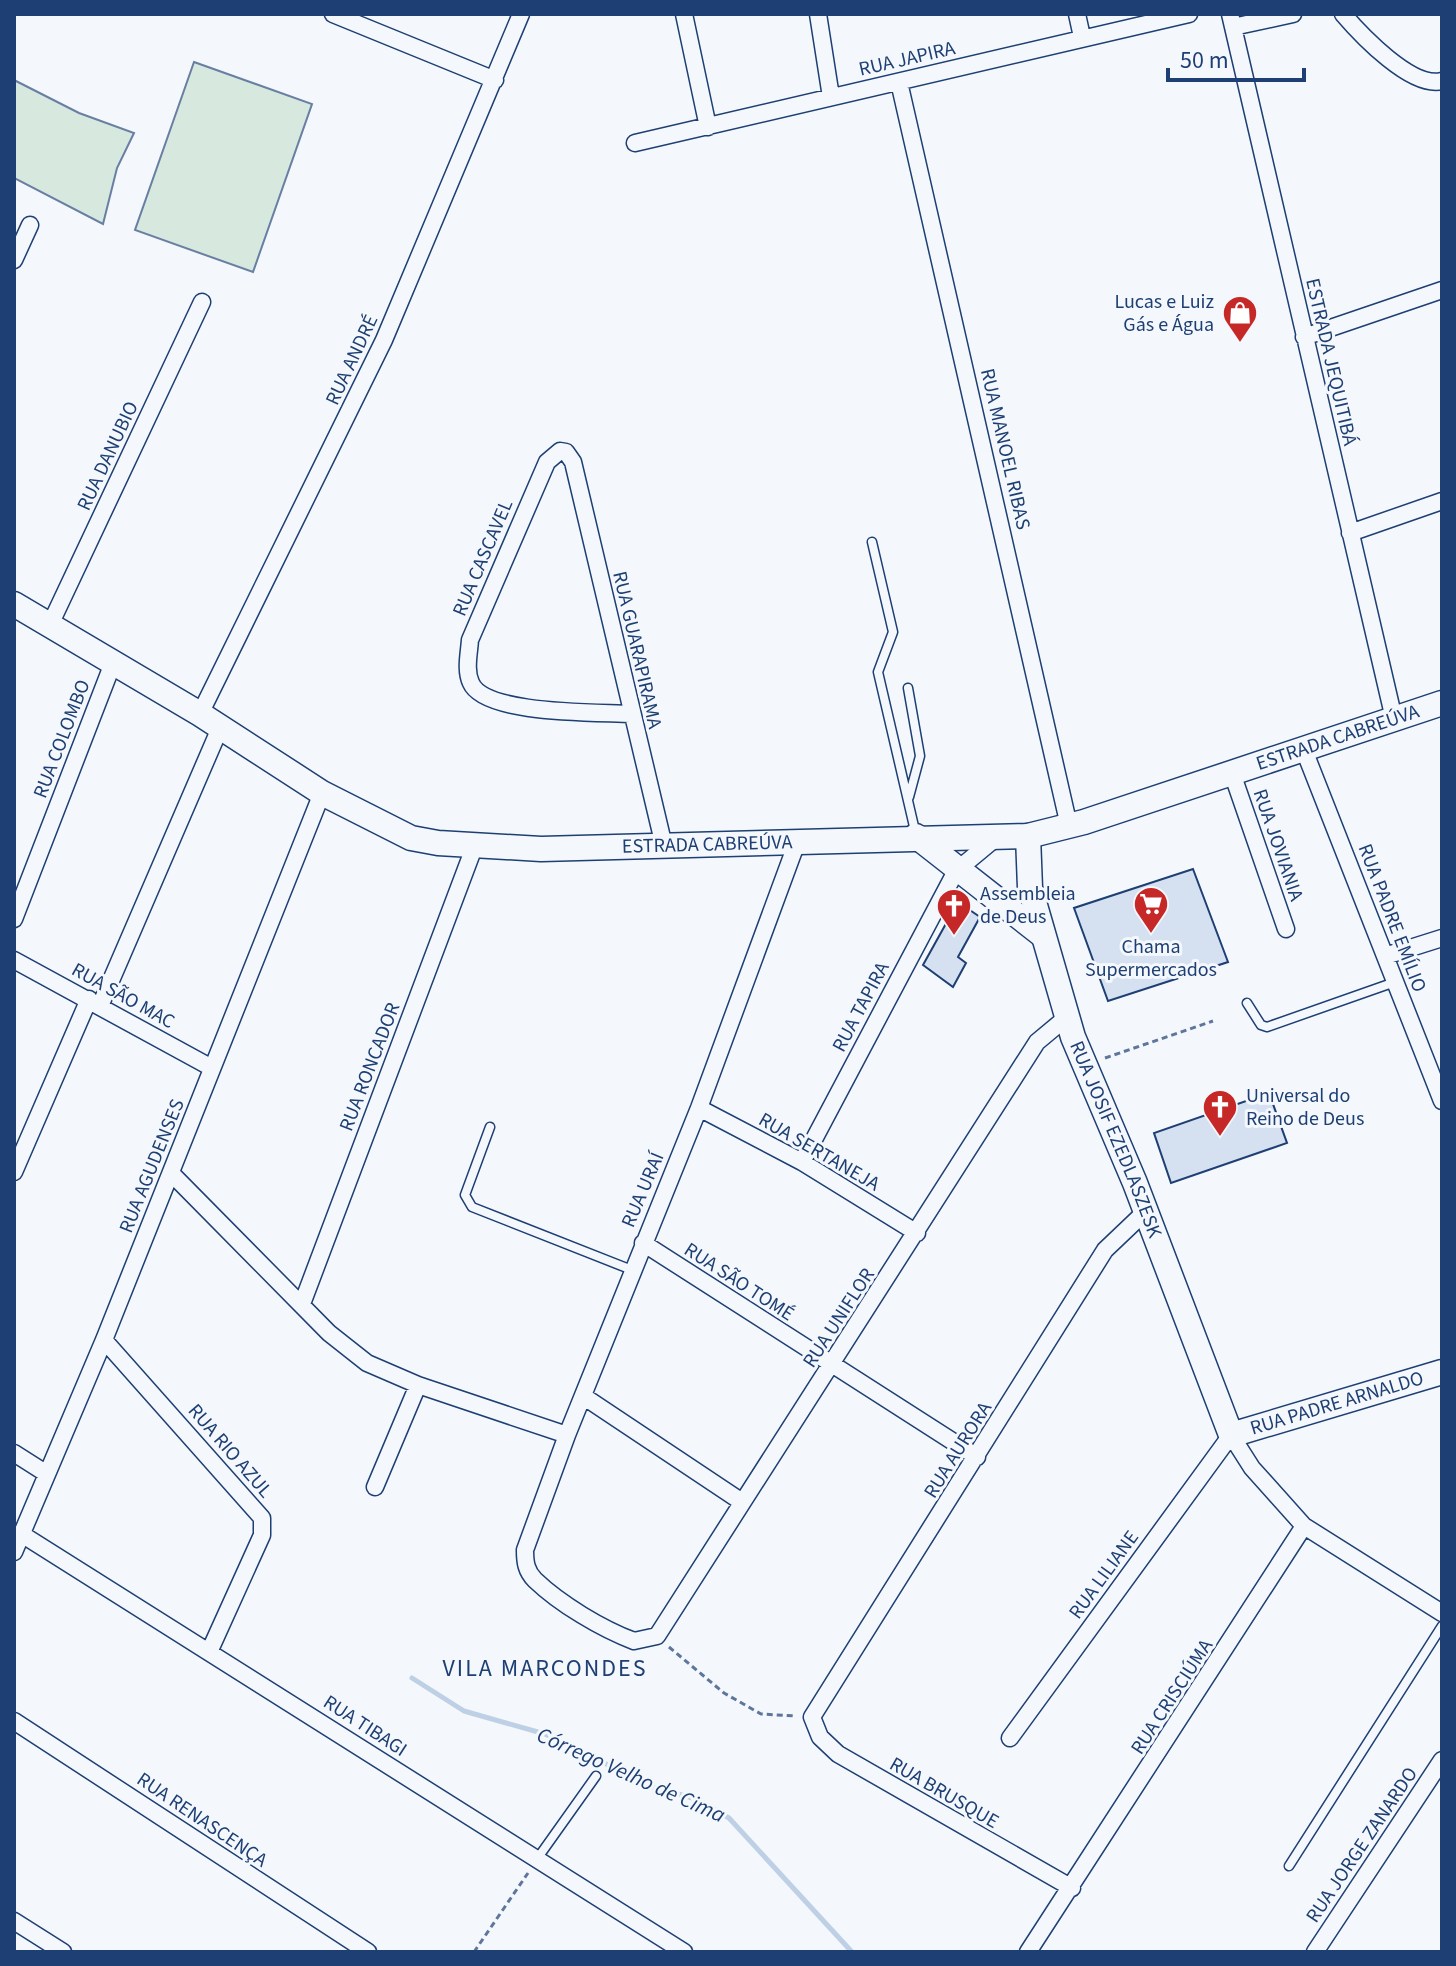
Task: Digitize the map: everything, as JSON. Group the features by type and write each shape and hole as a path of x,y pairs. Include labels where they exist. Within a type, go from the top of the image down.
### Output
{"main road":[{"name":"ESTRADA CABREÚVA","path":"14,604 210,721 322,793 411,838 475,845 541,849 796,845 916,836 1028,836 1069,826 1442,703"},
{"path":"916,836 956,871 1041,934"},
{"name":"RUA JOSIF EZEDLASZESK","path":"1028,836 1030,888 1067,1017 1146,1211 1231,1435"},
{"name":"RUA PADRE ARNALDO","path":"1231,1435 1442,1372"}],"street":[{"path":"333,14 495,80"},
{"name":"RUA ANDRÉ","path":"14,1172 94,1003 210,721 384,340 521,14"},
{"path":"684,14 708,127"},
{"path":"818,14 831,97"},
{"path":"1077,14 1082,37"},
{"name":"RUA JAPIRA","path":"635,143 1189,14"},
{"path":"1232,21 1293,14"},
{"path":"1343,14 1379,50 1412,75 1433,84 1442,81"},
{"name":"ESTRADA JEQUITIBÁ","path":"1232,21 1394,719"},
{"name":"RUA MANOEL RIBAS","path":"899,82 1069,826"},
{"path":"14,260 30,225"},
{"path":"1304,337 1442,290"},
{"name":"RUA DANUBIO","path":"49,627 202,302"},
{"name":"RUA CASCAVEL","path":"573,462 566,452 560,451 547,462 470,640 467,672 471,686 481,695 504,705 631,714"},
{"name":"RUA GUARAPIRAMA","path":"573,462 664,846"},
{"path":"1350,533 1442,501"},
{"name":"RUA COLOMBO","path":"14,919 113,663"},
{"name":"RUA PADRE EMÍLIO","path":"1304,750 1395,982 1435,1063 1442,1101"},
{"name":"RUA JOVIANIA","path":"1232,773 1286,929"},
{"name":"RUA AGUDENSES","path":"14,1552 104,1340 322,793"},
{"path":"956,871 998,835"},
{"name":"RUA RONCADOR","path":"302,1304 475,845"},
{"name":"RUA URAÍ","path":"652,1639 622,1637 533,1578 525,1563 525,1550 567,1435 699,1108 796,845"},
{"name":"RUA TAPIRA","path":"802,1162 956,871"},
{"path":"1385,956 1442,938"},
{"name":"RUA SÃO MAC","path":"14,960 212,1068"},
{"name":"RUA UNIFLOR","path":"652,1639 832,1367 1037,1042 1052,1026 1067,1017"},
{"name":"RUA SERTANEJA","path":"699,1108 802,1162 917,1233"},
{"path":"171,1173 329,1333 358,1356 418,1385 567,1435"},
{"name":"RUA AURORA","path":"812,1717 1105,1250 1146,1211"},
{"name":"RUA SÃO TOMÉ","path":"643,1243 832,1367 977,1457"},
{"name":"RUA RIO AZUL","path":"104,1340 262,1518 262,1535 210,1650"},
{"path":"375,1487 418,1385"},
{"path":"583,1396 742,1502"},
{"path":"1231,1435 1252,1468 1304,1526 1442,1613"},
{"name":"RUA LILIANE","path":"1010,1738 1231,1435"},
{"path":"14,1453 47,1474"},
{"name":"RUA CRISCIÚMA","path":"1028,1952 1304,1526"},
{"name":"RUA TIBAGI","path":"23,1535 210,1650 684,1952"},
{"name":"RUA BRUSQUE","path":"812,1717 820,1737 838,1754 1072,1888"},
{"name":"RUA RENASCENÇA","path":"14,1721 368,1952"},
{"name":"RUA JORGE ZANARDO","path":"1315,1952 1442,1760"},
{"path":"14,1921 63,1952"}],"lane":[{"path":"872,542 893,632 878,672 916,836"},
{"path":"908,688 920,756 908,799"},
{"path":"1247,1003 1261,1025 1267,1027 1395,982"},
{"path":"490,1127 465,1195 472,1207 632,1270"},
{"path":"1289,1866 1442,1626"},
{"path":"537,1860 596,1776"}],"path":[{"path":"1087,1065 1213,1021"},
{"path":"652,1639 724,1693 761,1714 812,1717"},
{"path":"474,1952 537,1860"}],"shaded area":[{"path":"194,62 312,104 253,272 135,230"},
{"path":"14,80 79,113 134,133 117,168 103,224 14,178"}],"building":[{"name":"Chama Supermercados","path":"1193,869 1228,962 1108,1001 1074,908"},
{"name":"Assembleia de Deus","path":"958,902 980,917 958,957 966,963 953,987 923,965"},
{"name":"Universal do Reino de Deus","path":"1269,1093 1287,1143 1171,1183 1154,1133"}],"waterway":[{"name":"Córrego Velho de Cima","path":"412,1678 464,1711 545,1734 653,1787 696,1799 729,1818 852,1952"}],"place":[{"name":"Lucas e Luiz Gás e Água","path":"1240,344"},
{"name":"Chama Supermercados","path":"1151,935"},
{"name":"Assembleia de Deus","path":"954,937"},
{"name":"Universal do Reino de Deus","path":"1220,1138"}],"district":[{"name":"VILA MARCONDES","path":"545,1668"}]}
